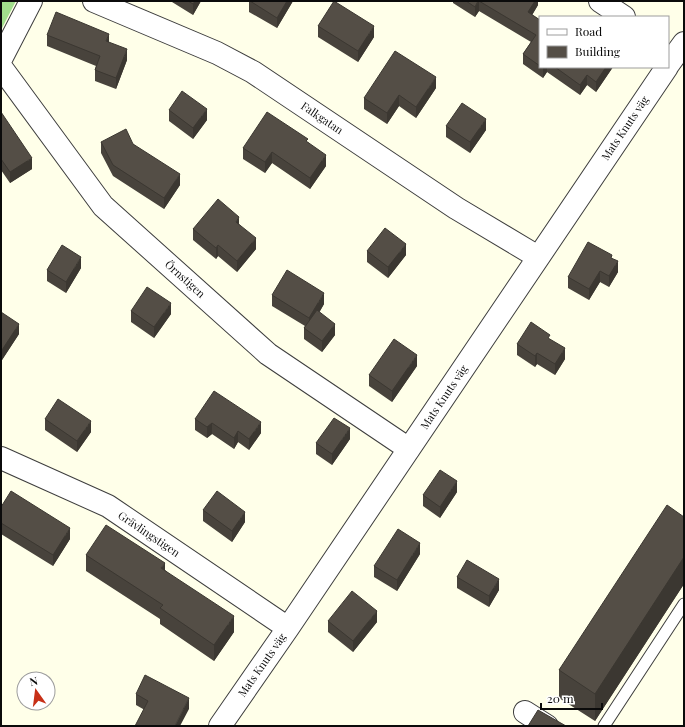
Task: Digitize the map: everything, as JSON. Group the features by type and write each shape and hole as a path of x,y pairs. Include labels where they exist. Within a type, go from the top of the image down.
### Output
{"street":[{"path":"1,59 31,1"},
{"name":"Falkgatan","path":"94,1 217,53 253,72 456,208 538,257"},
{"path":"600,1 622,16"},
{"name":"Örnstigen","path":"1,67 103,206 268,354 409,449"},
{"name":"Mats Knuts väg","path":"220,726 409,449 664,68"},
{"name":"Grävlingstigen","path":"1,458 108,506 288,628"},
{"path":"525,712 547,726"}],"lane":[{"path":"604,726 684,604"}],"green space":[{"path":"1,1 16,1 1,30"}],"building":[{"path":"188,1 195,1 193,4"},
{"path":"250,1 287,1 277,18"},
{"path":"334,1 374,26 358,51 318,26"},
{"path":"466,1 478,1 475,7"},
{"path":"479,1 535,1 528,12 539,19 539,65 523,54 536,35"},
{"path":"56,12 109,34 106,41 127,49 116,78 95,70 100,56 47,35"},
{"path":"395,51 436,77 416,107 399,95 387,113 364,98"},
{"path":"556,68 605,68 596,82 587,75 580,85"},
{"path":"182,91 207,109 193,128 169,110"},
{"path":"462,103 486,119 470,142 446,126"},
{"path":"1,112 32,158 10,172 1,159"},
{"path":"267,112 308,139 306,141 326,155 310,178 272,152 265,162 243,148"},
{"path":"126,129 133,144 180,174 164,198 113,165 101,142"},
{"path":"218,199 239,217 236,222 256,238 237,261 218,245 216,248 193,229"},
{"path":"385,228 406,244 388,267 367,251"},
{"path":"588,242 612,255 611,258 618,261 609,276 600,271 589,289 568,277"},
{"path":"62,245 81,257 66,282 47,270"},
{"path":"287,270 324,293 309,318 272,295"},
{"path":"147,287 171,303 154,327 131,311"},
{"path":"317,310 335,324 322,341 304,328"},
{"path":"1,312 19,324 2,350 1,349"},
{"path":"531,322 550,335 548,338 565,348 555,364 537,353 535,356 517,344"},
{"path":"394,339 417,355 392,391 369,375"},
{"path":"214,391 261,422 249,439 238,431 234,438 212,423 207,427 195,419"},
{"path":"58,399 91,421 77,441 45,419"},
{"path":"334,418 350,428 332,454 316,443"},
{"path":"440,470 457,481 440,507 423,495"},
{"path":"11,491 70,528 53,555 1,523 1,507"},
{"path":"217,491 245,512 232,531 203,510"},
{"path":"667,505 684,517 684,557 595,694 559,670"},
{"path":"106,525 165,563 161,568 234,616 214,645 160,608 163,605 86,555"},
{"path":"398,529 420,543 397,580 374,566"},
{"path":"467,560 499,579 489,596 457,577"},
{"path":"352,591 377,611 353,641 328,621"},
{"path":"145,675 189,698 175,726 135,726 148,701 136,694"},
{"path":"538,710 566,726 528,726"}]}
